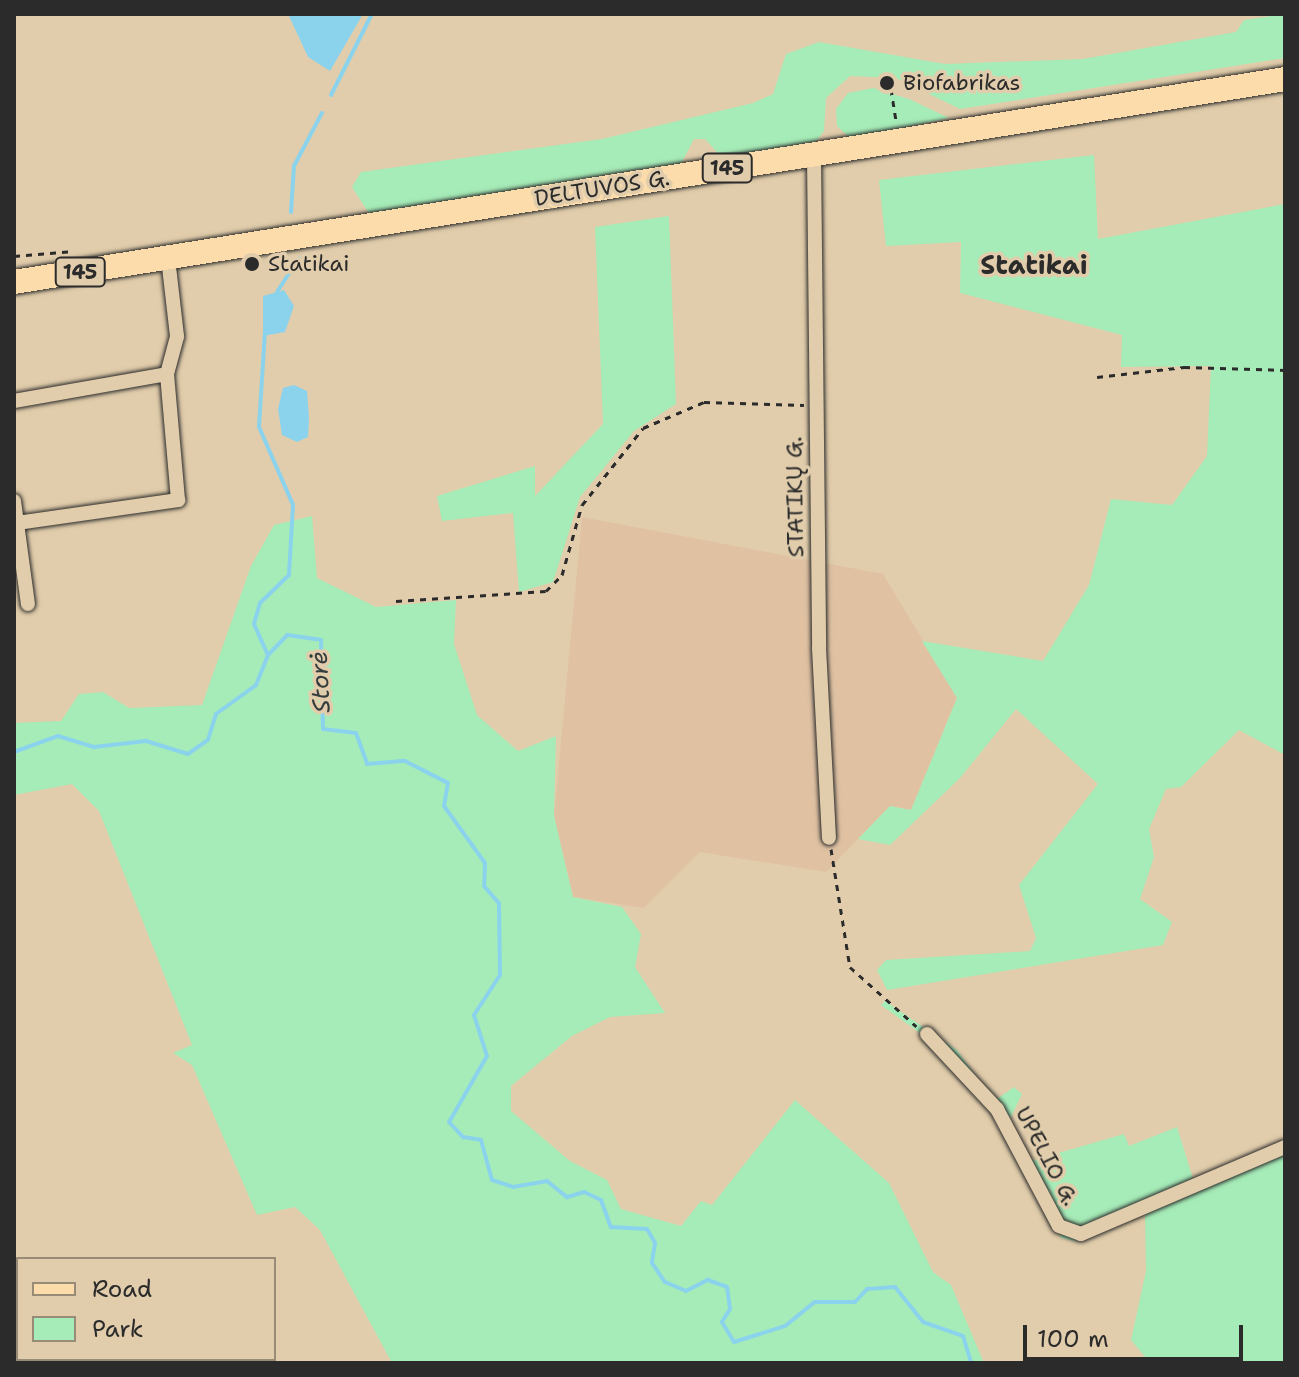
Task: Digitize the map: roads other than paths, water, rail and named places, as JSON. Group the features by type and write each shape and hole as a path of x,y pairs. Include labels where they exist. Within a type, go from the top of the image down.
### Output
{"main road":[{"name":"DELTUVOS G.","path":"14,282 1285,79"}],"street":[{"name":"STATIKŲ G.","path":"814,155 816,406 829,838"},
{"path":"17,523 178,500 167,374 177,336 168,258"},
{"path":"14,401 167,374"},
{"path":"14,501 28,604"},
{"name":"UPELIO G.","path":"927,1034 997,1109 1059,1226 1081,1234 1285,1147"}],"water":[{"path":"288,14 363,14 330,71 308,57"},
{"path":"284,290 294,306 285,332 263,336 263,296"},
{"path":"294,385 307,391 309,418 308,437 297,442 282,435 278,409 283,388"}],"waterway":[{"path":"331,95 372,14"},
{"path":"291,212 294,166 322,113"},
{"path":"277,292 299,258"},
{"path":"265,331 259,427 293,505 289,575 260,603 254,624 268,655"},
{"name":"Storė","path":"14,752 58,736 94,747 146,741 188,754 208,740 216,714 256,685 268,655 287,635 321,640 323,729 356,733 367,764 405,761 448,783 444,806 485,863 484,886 499,903 500,975 474,1015 487,1056 449,1122 463,1137 481,1140 492,1180 513,1187 547,1181 567,1197 584,1192 601,1200 611,1227 647,1229 655,1243 652,1263 665,1282 686,1291 708,1280 727,1287 730,1309 722,1322 734,1342 785,1326 815,1302 855,1302 867,1289 895,1287 923,1322 963,1336 971,1363"}],"place":[{"name":"Biofabrikas","path":"887,83"},
{"name":"Statikai","path":"252,264"}],"district":[{"name":"Statikai","path":"1034,265"}]}
